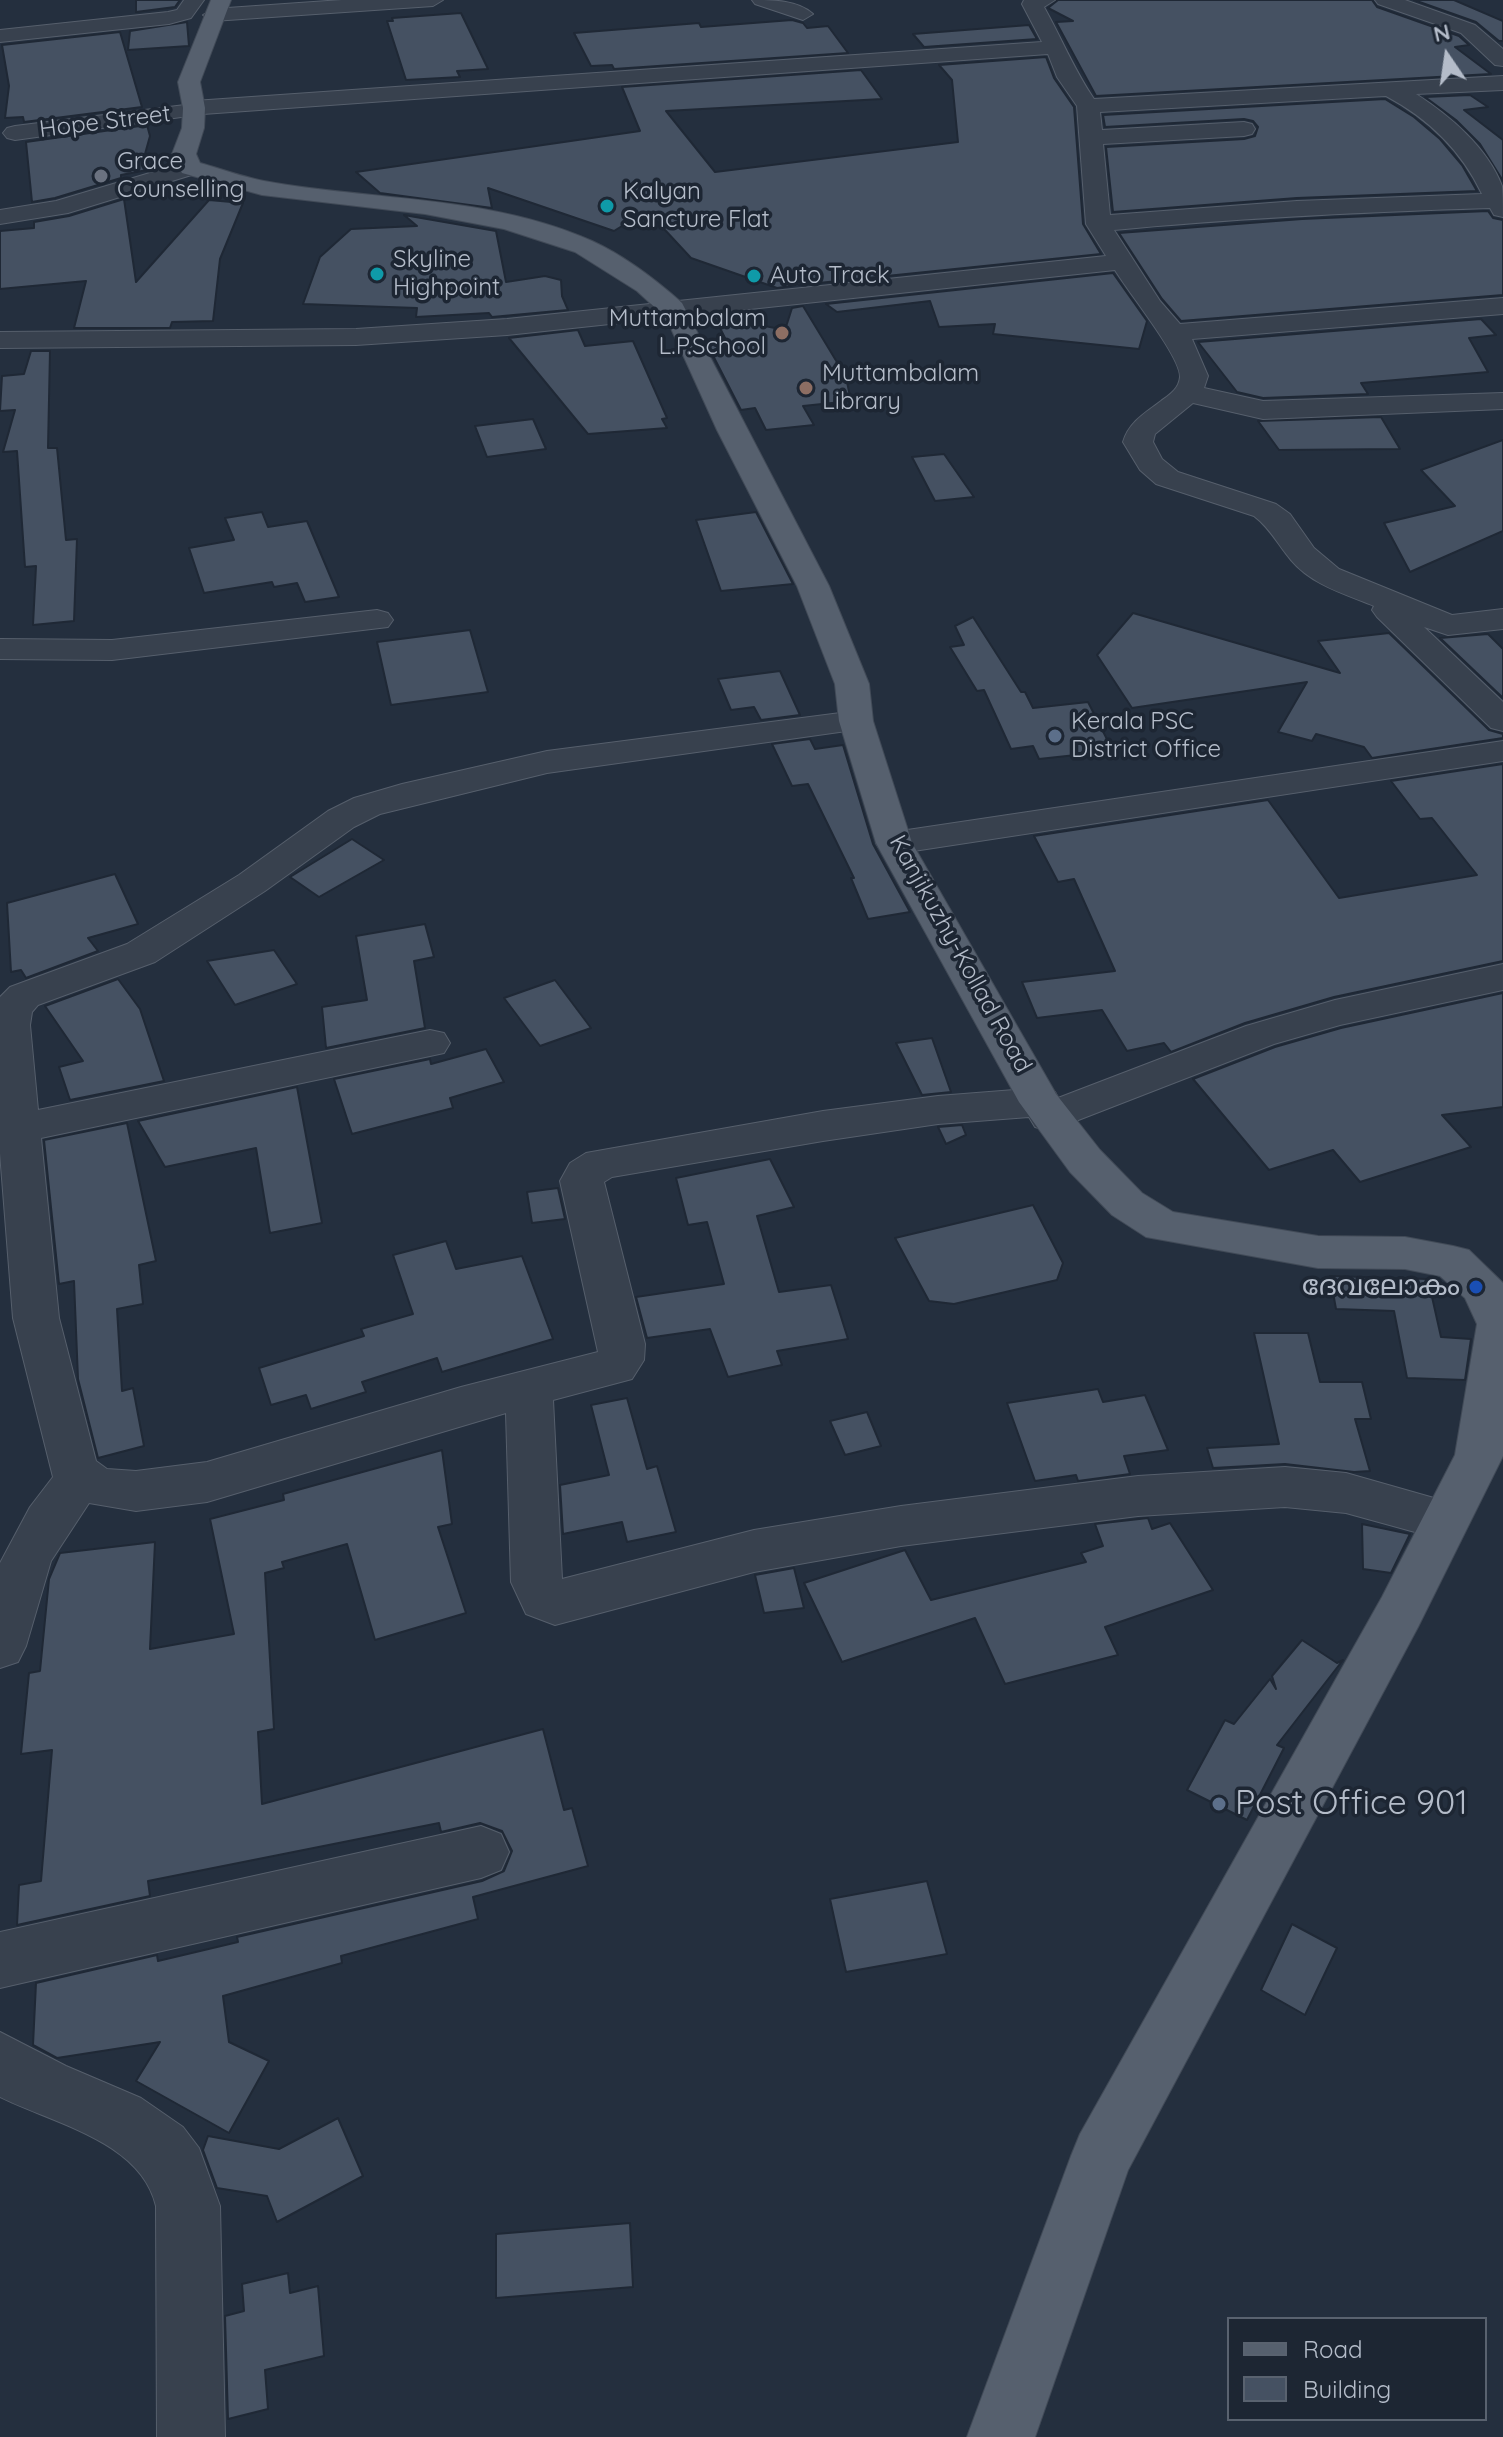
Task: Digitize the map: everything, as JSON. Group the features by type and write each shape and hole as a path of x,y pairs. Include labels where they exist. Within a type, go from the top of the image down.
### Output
{"main road":[{"path":"190,168 184,154 194,110 189,82 210,5"},
{"name":"Kanjikuzhy-Kollad Road","path":"190,168 262,188 425,207 548,232 584,247 619,267 673,309 731,430 813,586 852,684 856,721 894,843 1045,1110 1085,1161 1127,1204 1162,1226 1318,1252 1405,1253 1453,1262 1493,1291"},
{"path":"1001,2437 1102,2156 1400,1612 1479,1455 1500,1324 1493,1291"}],"street":[{"path":"0,36 169,18 210,5 433,0"},
{"path":"762,0 803,14"},
{"path":"1385,0 1468,29 1503,60"},
{"path":"1035,1 1068,77 1088,106 1098,224 1150,305 1184,347 1194,376 1188,393 1141,431 1138,442 1150,464 1167,478 1265,510 1279,520 1303,555 1328,576 1448,625 1503,619"},
{"path":"1468,29 1503,26"},
{"name":"Hope Street","path":"15,133 194,110 653,74 757,71 1056,47"},
{"path":"1088,106 1503,83"},
{"path":"1098,224 1205,212 1333,205 1500,205 1486,177 1455,134 1415,102 1391,90"},
{"path":"1091,138 1244,129"},
{"path":"0,217 59,208 190,168"},
{"path":"0,340 356,337 507,327 1123,262"},
{"path":"1173,333 1503,306"},
{"path":"1188,393 1263,410 1503,401"},
{"path":"1369,592 1503,721"},
{"path":"0,649 112,650 377,620"},
{"path":"856,721 547,762 455,782 367,806 341,819 252,883 141,953 12,998 10,1025 36,1318 74,1470 80,1479 92,1487 107,1490 177,1487 207,1482 461,1406 604,1370 621,1360 622,1344 582,1181 592,1168 625,1159 938,1110 1045,1110 1260,1035 1335,1013 1503,977"},
{"path":"894,843 1503,751"},
{"path":"19,1129 430,1043"},
{"path":"529,1389 537,1582 539,1593 545,1601 555,1603 754,1551 901,1526 1138,1496 1285,1487 1346,1493 1444,1520"},
{"path":"0,1646 27,1557 48,1521 80,1479"},
{"path":"0,1960 481,1852"},
{"path":"0,2062 17,2075 124,2123 159,2147 178,2172 188,2206 191,2437"}],"building":[{"path":"136,0 180,0 175,7 136,12"},
{"path":"1058,0 1372,0 1377,7 1459,36 1469,45 1455,47 1491,74 1096,96 1056,22 1073,21 1048,8"},
{"path":"1414,0 1454,0 1503,21 1503,41 1476,22"},
{"path":"461,13 488,69 457,71 460,77 406,80 387,21 393,21 392,18"},
{"path":"792,20 803,23 807,28 828,26 848,53 614,69 612,65 591,66 574,33 699,23 701,27"},
{"path":"187,22 189,46 128,50 130,31"},
{"path":"1029,25 1037,39 924,47 913,34"},
{"path":"120,32 142,107 24,122 23,117 5,118 9,86 2,45"},
{"path":"1046,57 1054,78 1074,107 1083,224 1101,254 799,285 784,275 791,286 777,288 691,258 653,217 645,220 638,216 614,231 488,188 492,208 380,193 356,172 640,131 622,87 861,70 882,99 666,111 715,172 958,142 952,80 939,65"},
{"path":"1470,95 1488,107 1464,110 1503,140 1503,181 1480,144 1456,120 1425,97"},
{"path":"1385,99 1414,117 1440,139 1462,165 1477,191 1297,198 1113,212 1106,147 1244,139 1255,136 1258,127 1253,121 1244,119 1105,127 1103,115"},
{"path":"147,125 150,136 145,154 147,170 32,202 26,142"},
{"path":"124,199 136,282 209,200 243,203 220,259 213,321 172,322 170,328 74,328 86,281 0,289 0,231 34,228 34,222 69,216"},
{"path":"1488,211 1493,218 1503,220 1503,295 1181,321 1162,299 1119,233 1302,219"},
{"name":"Skyline Highpoint","path":"404,215 496,231 506,282 545,276 561,280 562,296 568,310 492,317 489,313 416,317 417,308 303,304 320,257 351,229 417,226"},
{"path":"1113,273 1147,321 1139,349 993,334 995,324 939,327 930,301 837,312 826,304"},
{"path":"803,306 846,377 851,401 803,406 814,425 766,430 755,408 741,410 705,340 725,338 714,316 785,330 792,308"},
{"path":"1481,319 1496,335 1469,338 1488,372 1361,383 1368,394 1263,398 1237,392 1198,342"},
{"path":"578,330 585,346 633,341 667,418 662,419 667,428 588,434 509,338"},
{"path":"31,351 50,351 48,448 57,448 66,540 77,539 74,621 33,625 36,566 25,567 17,451 3,452 15,410 0,411 2,376 24,374"},
{"path":"1381,417 1400,449 1279,450 1258,421"},
{"path":"533,419 546,449 487,457 475,426"},
{"path":"1503,440 1503,531 1410,572 1384,523 1455,506 1421,470"},
{"path":"944,454 974,497 935,501 912,457"},
{"path":"262,512 268,527 307,521 339,597 305,602 297,583 274,587 272,582 204,593 189,548 234,540 225,518"},
{"path":"756,512 793,584 721,591 696,520"},
{"path":"1133,613 1340,673 1318,641 1389,633 1489,730 1503,734 1503,738 1372,758 1364,747 1316,734 1312,741 1278,732 1307,682 1132,708 1097,655"},
{"path":"973,617 1033,708 1088,702 1113,751 1039,759 1033,746 1011,749 984,690 977,691 950,647 964,645 955,626"},
{"path":"470,630 488,692 391,705 377,642"},
{"path":"1488,634 1503,649 1503,698 1440,638"},
{"path":"780,671 800,715 761,720 754,707 731,710 718,679"},
{"path":"810,739 815,749 843,745 873,844 910,912 868,919 851,878 854,878 808,784 792,786 772,744"},
{"path":"1503,764 1503,961 1334,997 1245,1023 1171,1052 1164,1043 1127,1051 1102,1010 1037,1018 1022,982 1115,971 1074,879 1058,882 1034,836 1268,800 1339,898 1477,875 1432,818 1420,819 1391,781"},
{"path":"352,839 384,860 319,897 290,877"},
{"path":"115,874 138,924 88,938 98,951 26,978 21,970 11,972 7,903"},
{"path":"425,924 434,957 414,961 425,1028 326,1048 322,1007 367,1000 356,936"},
{"path":"274,950 297,984 235,1005 207,961"},
{"path":"118,979 140,1009 164,1081 70,1100 59,1067 83,1061 45,1006"},
{"path":"555,980 591,1028 540,1046 504,998"},
{"path":"1503,993 1503,1107 1442,1115 1471,1147 1360,1182 1333,1150 1269,1170 1193,1079 1275,1047 1341,1028"},
{"path":"932,1038 951,1092 922,1095 896,1043"},
{"path":"486,1049 504,1082 450,1098 453,1108 352,1134 334,1079 430,1059 431,1064"},
{"path":"297,1087 322,1223 270,1233 256,1148 165,1167 138,1121"},
{"path":"127,1123 156,1261 139,1265 143,1304 117,1309 122,1391 133,1388 144,1446 98,1458 78,1379 74,1281 59,1284 44,1140"},
{"path":"962,1125 966,1135 946,1144 938,1127"},
{"path":"770,1159 794,1207 757,1216 779,1292 831,1285 848,1339 777,1351 782,1365 728,1377 710,1329 647,1338 636,1297 724,1284 707,1222 688,1225 676,1178"},
{"path":"558,1188 565,1219 532,1223 527,1192"},
{"path":"1033,1205 1063,1263 1057,1280 954,1304 929,1301 895,1238"},
{"path":"446,1241 456,1269 522,1256 553,1339 442,1372 437,1358 362,1382 366,1392 311,1409 306,1395 271,1405 259,1368 364,1336 361,1329 413,1314 393,1255"},
{"path":"1330,1276 1428,1279 1441,1337 1471,1339 1465,1380 1407,1378 1394,1311 1336,1309"},
{"path":"1254,1333 1308,1333 1320,1382 1362,1382 1371,1419 1355,1419 1370,1471 1285,1464 1213,1468 1207,1448 1279,1444"},
{"path":"1098,1389 1103,1402 1145,1395 1168,1450 1124,1456 1130,1474 1078,1481 1076,1475 1035,1481 1007,1403"},
{"path":"627,1398 647,1469 657,1466 676,1532 627,1542 622,1522 563,1534 560,1485 609,1475 591,1405"},
{"path":"867,1412 881,1446 845,1455 830,1421"},
{"path":"442,1450 452,1524 438,1527 466,1613 375,1640 347,1544 282,1562 284,1568 265,1573 274,1729 258,1732 262,1804 543,1729 564,1810 572,1808 588,1866 473,1897 478,1919 341,1956 342,1963 223,1996 229,2042 269,2061 229,2133 136,2081 160,2042 57,2058 33,2045 36,1983 157,1955 158,1961 238,1942 237,1937 482,1881 504,1871 512,1851 502,1831 480,1823 441,1832 439,1823 148,1881 150,1896 17,1925 19,1885 41,1881 52,1750 21,1754 29,1673 40,1671 49,1579 60,1553 155,1542 150,1649 234,1634 210,1519 284,1500 283,1494"},
{"path":"1148,1518 1152,1529 1170,1523 1213,1590 1105,1627 1118,1655 1005,1684 975,1618 842,1662 804,1583 905,1550 931,1600 1086,1562 1081,1553 1103,1546 1095,1524"},
{"path":"1362,1524 1410,1534 1391,1573 1363,1569"},
{"path":"794,1568 804,1608 764,1613 755,1575"},
{"path":"1302,1640 1337,1663 1343,1660 1277,1745 1284,1748 1247,1820 1187,1790 1225,1720 1234,1724 1270,1679 1276,1689 1272,1676"},
{"path":"927,1881 947,1954 846,1972 830,1899"},
{"path":"1292,1924 1337,1948 1305,2015 1261,1990"},
{"path":"338,2118 363,2176 277,2222 267,2196 217,2188 203,2150 208,2136 279,2149"},
{"path":"630,2223 633,2287 496,2298 496,2234"},
{"path":"288,2273 290,2293 318,2286 324,2356 265,2370 268,2409 228,2419 225,2316 244,2311 242,2284"}],"place":[{"name":"Grace Counselling","path":"101,176"},
{"name":"Kalyan Sancture Flat","path":"607,206"},
{"name":"Skyline Highpoint","path":"377,274"},
{"name":"Auto Track","path":"754,276"},
{"name":"Muttambalam L.P.School","path":"782,333"},
{"name":"Muttambalam Library","path":"806,388"},
{"name":"Kerala PSC District Office","path":"1055,736"},
{"name":"ദേവലോകം","path":"1476,1287"},
{"name":"Post Office 901","path":"1219,1804"}]}
